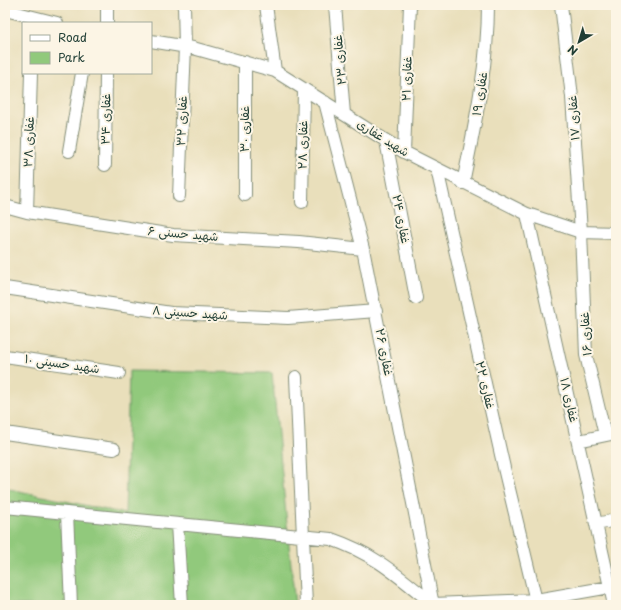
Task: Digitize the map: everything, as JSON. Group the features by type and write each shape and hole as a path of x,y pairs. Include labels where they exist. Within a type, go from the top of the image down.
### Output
{"street":[{"path":"33,5 33,20"},
{"path":"107,5 107,22"},
{"name":"غفاری ۳۲","path":"179,196 185,46 184,5"},
{"path":"266,5 275,71"},
{"name":"غفاری ۲۳","path":"335,5 344,114"},
{"name":"غفاری ۲۱","path":"404,152 410,5"},
{"name":"غفاری ۱۹","path":"463,183 482,85 488,38 488,5"},
{"name":"غفاری ۱۷","path":"561,5 572,96 581,232"},
{"path":"5,10 33,20 49,22"},
{"name":"شهید غفاری","path":"152,41 185,46 275,71 404,152 527,214 581,232 616,232"},
{"name":"غفاری ۳۰","path":"245,62 245,195"},
{"name":"غفاری ۳۸","path":"27,212 31,74"},
{"path":"69,151 82,74"},
{"name":"غفاری ۳۴","path":"105,165 106,74"},
{"name":"غفاری ۲۸","path":"302,202 304,89"},
{"name":"غفاری ۲۶","path":"325,102 376,311 433,604"},
{"name":"غفاری ۲۴","path":"386,141 416,298"},
{"name":"غفاری ۲۲","path":"437,169 504,468 537,603"},
{"name":"شهید حسنی ۶","path":"5,206 27,212 173,235 299,242 362,249"},
{"name":"غفاری ۱۸","path":"527,214 614,605"},
{"name":"غفاری ۱۶","path":"581,232 586,355 610,434"},
{"name":"شهید حسینی ۸","path":"5,288 170,313 288,318 376,311"},
{"name":"شهید حسینی ۱۰","path":"5,356 119,373"},
{"path":"296,377 306,605"},
{"path":"5,433 114,449"},
{"path":"578,440 610,434"},
{"path":"5,507 331,539 355,547 384,564 433,604 537,603 610,587"},
{"path":"67,513 71,605"},
{"path":"596,524 616,520"},
{"path":"177,524 182,605"}],"green space":[{"path":"129,371 272,373 295,605 5,605 5,488 125,514"}]}
